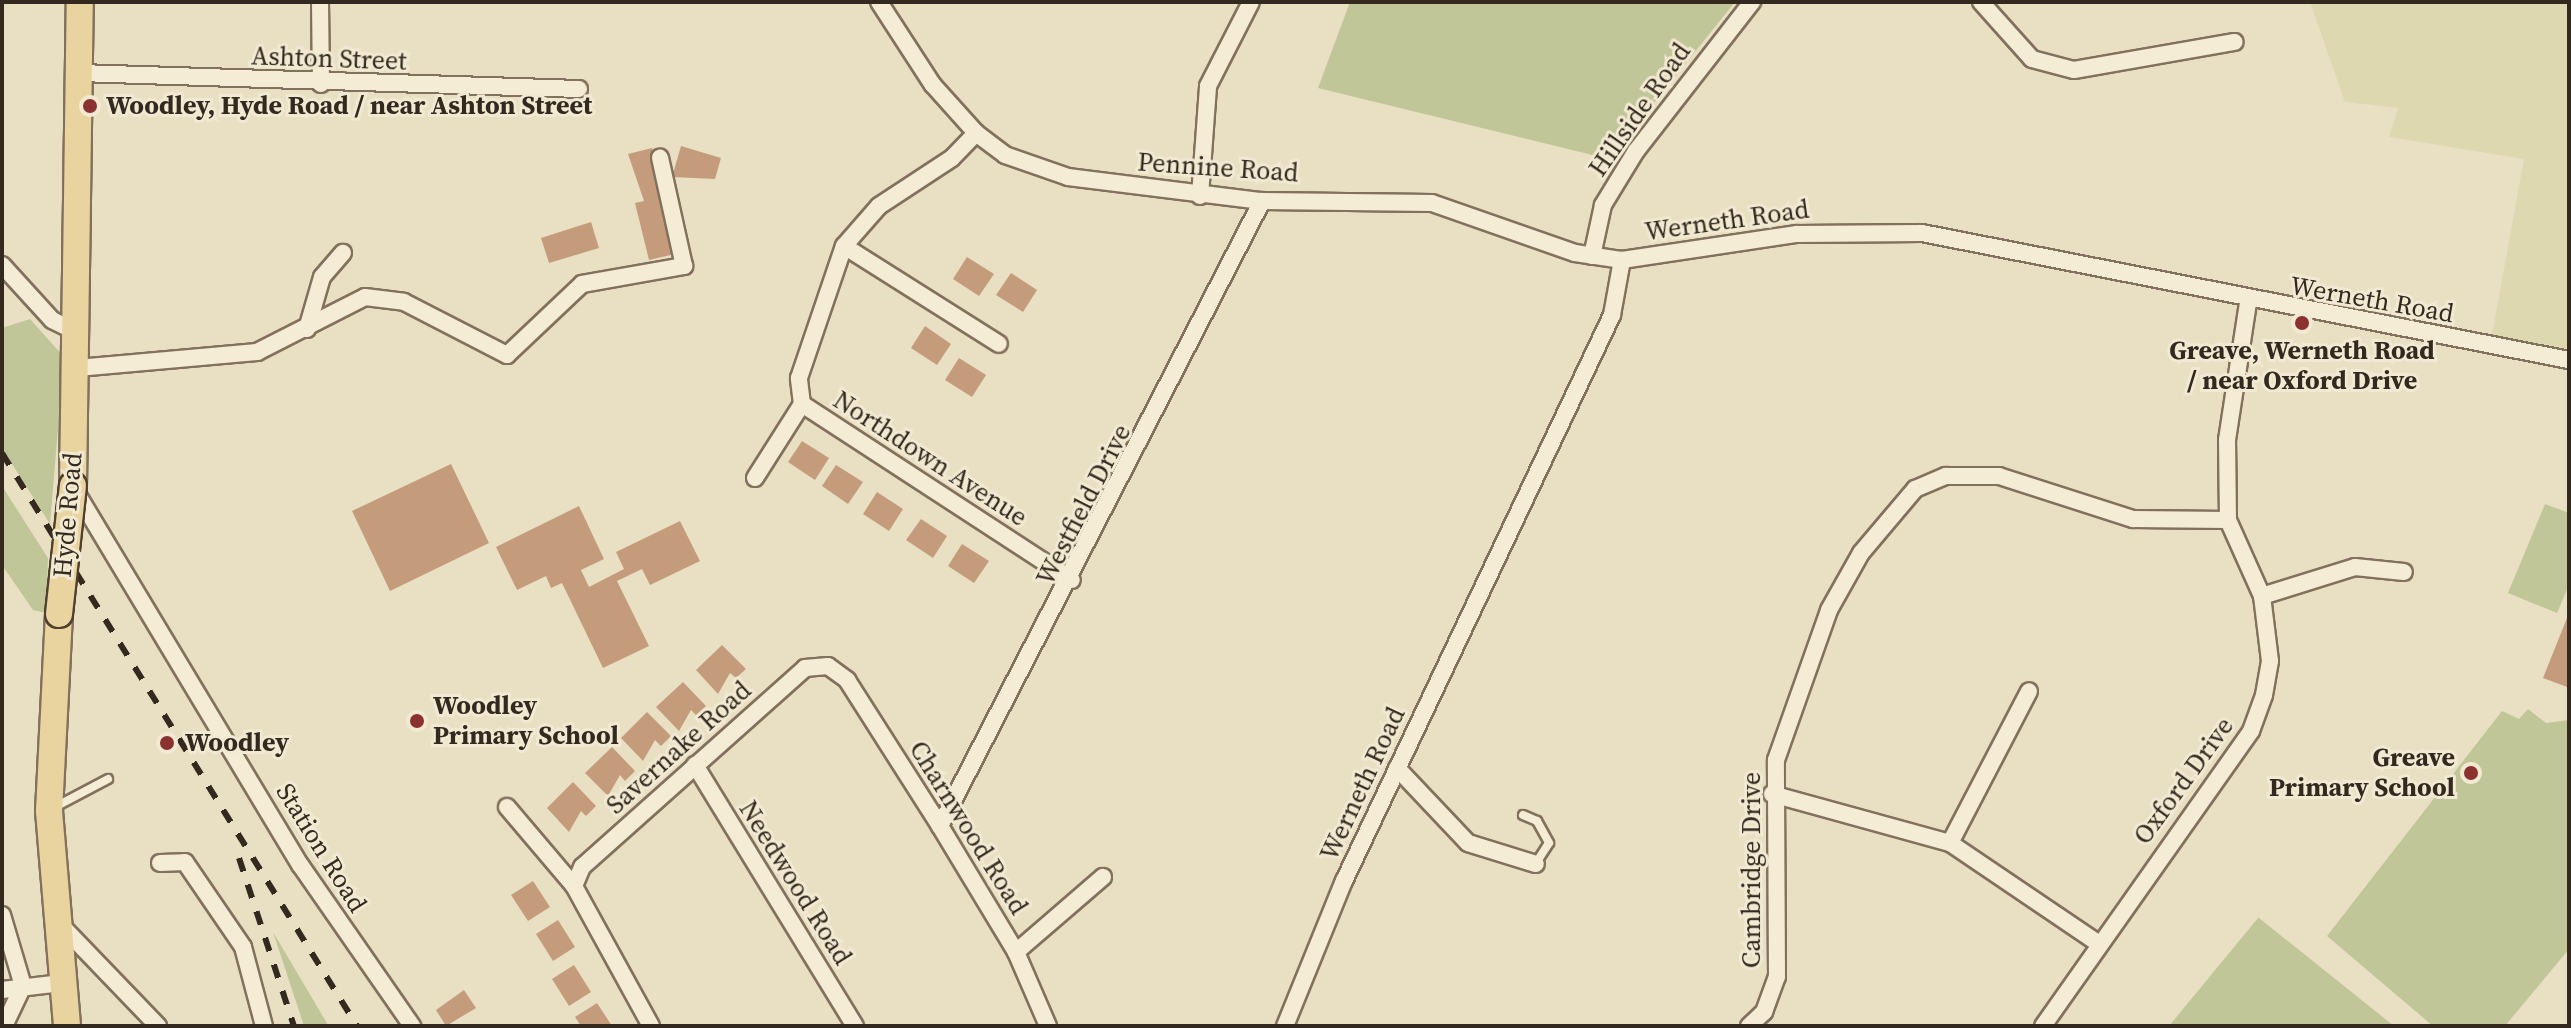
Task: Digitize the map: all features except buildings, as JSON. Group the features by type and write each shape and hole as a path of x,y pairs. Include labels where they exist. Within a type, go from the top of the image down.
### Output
{"main road":[{"name":"Hyde Road","path":"67,1026 49,811 59,614 73,486 80,2"}],"street":[{"path":"320,2 321,84"},
{"name":"Pennine Road","path":"879,2 933,85 976,133 1034,168 1200,196 1262,201 1432,203 1592,256 1622,260"},
{"path":"1200,196 1208,86 1251,2"},
{"name":"Hillside Road","path":"1592,256 1603,205 1636,151 1752,2"},
{"path":"1981,2 2032,59 2074,70 2235,42"},
{"name":"Ashton Street","path":"79,73 321,84 579,89"},
{"path":"755,478 802,404 799,378 844,246 879,206 952,158 976,133"},
{"path":"77,368 257,352 307,329 347,302 386,298 507,355 582,284 684,266 660,158"},
{"name":"Westfield Drive","path":"940,826 1072,580 1262,201"},
{"name":"Werneth Road","path":"1285,1026 1397,768 1612,315 1622,260 1797,234 1890,231 2248,302 2569,360"},
{"path":"844,246 999,344"},
{"path":"307,329 322,277 343,253"},
{"path":"2,265 52,320 77,332"},
{"name":"Oxford Drive","path":"2043,1026 2096,942 2251,731 2270,661 2262,596 2228,520 2227,440 2248,302"},
{"name":"Northdown Avenue","path":"802,404 1072,580"},
{"name":"Cambridge Drive","path":"1749,1026 1764,1012 1777,977 1772,794 1776,760 1829,610 1861,553 1915,489 1946,476 1999,476 2133,519 2228,520"},
{"name":"Station Road","path":"73,486 301,866 412,1026"},
{"path":"2262,596 2355,567 2404,572"},
{"name":"Charnwood Road","path":"828,666 847,680 940,826 1016,952 1048,1026"},
{"name":"Savernake Road","path":"574,886 582,867 805,668 828,666"},
{"path":"1950,843 2029,691"},
{"name":"Needwood Road","path":"695,765 855,1026"},
{"path":"1397,768 1468,843 1536,864"},
{"path":"1772,794 1950,843 2096,942"},
{"path":"507,807 574,886 651,1026"},
{"path":"160,863 185,862 243,947 264,1026"},
{"path":"1016,952 1103,877"},
{"path":"2,915 23,986 4,1026"},
{"path":"56,919 158,1026"},
{"path":"2,990 62,983"}],"lane":[{"path":"49,811 108,779"},
{"path":"1523,815 1537,821 1549,843 1536,864"}],"shaded area":[{"path":"2310,2 2569,2 2569,349 2492,335 2524,159 2389,137 2398,108 2345,102"}],"green space":[{"path":"1350,2 1735,2 1609,159 1318,88"},
{"path":"30,319 64,357 50,524 2,448 2,328"},
{"path":"2,486 48,558 46,613 33,610 2,565"},
{"path":"2545,504 2569,513 2569,585 2557,613 2508,593"},
{"path":"2528,709 2546,723 2569,720 2569,949 2505,1026 2433,1026 2327,936 2502,711 2519,719"},
{"path":"2259,918 2394,1026 2169,1026"},
{"path":"273,932 328,1025 337,1026 304,1026"}],"railway":[{"path":"2,453 357,1026"},
{"path":"239,858 294,1026"}],"place":[{"name":"Woodley, Hyde Road / near Ashton Street","path":"90,106"},
{"name":"Greave, Werneth Road / near Oxford Drive","path":"2302,323"},
{"name":"Woodley Primary School","path":"417,721"},
{"name":"Woodley","path":"167,743"},
{"name":"Greave Primary School","path":"2471,773"}]}
